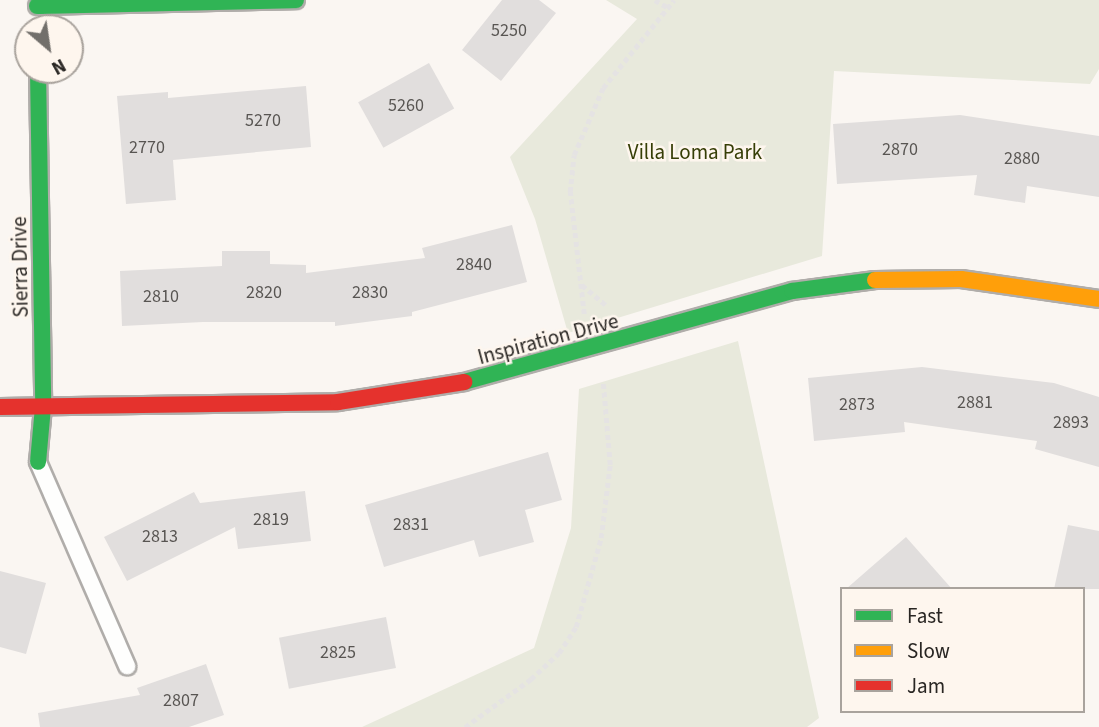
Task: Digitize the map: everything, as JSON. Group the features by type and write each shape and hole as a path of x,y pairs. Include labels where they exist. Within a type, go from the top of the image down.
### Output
{"street":[{"path":"37,6 296,0"},
{"name":"Sierra Drive","path":"38,84 43,407 38,462"},
{"name":"Inspiration Drive","path":"0,407 338,402 403,395 556,359 792,291 850,282 912,276 961,279 1099,299"}],"lane":[{"path":"38,462 127,667"}],"path":[{"path":"655,0 667,7"},
{"path":"586,321 570,192 574,155 603,88 674,0"},
{"path":"582,285 611,309"},
{"path":"464,727 531,679 559,653 576,626 601,538 610,465 603,381"}],"green space":[{"name":"Villa Loma Park","path":"606,0 1099,0 1099,69 1090,84 834,71 822,256 568,333 535,219 510,157 637,19"},
{"path":"738,341 819,718 807,727 362,727 534,648 571,528 579,389"}],"building":[{"path":"502,0 539,0 556,13 501,81 462,50"},
{"path":"429,63 454,108 383,148 358,102"},
{"path":"306,86 311,147 173,160 176,200 126,204 117,96 168,92 168,98"},
{"path":"960,115 1099,136 1099,197 1027,186 1025,203 974,195 977,175 837,184 833,124"},
{"path":"512,225 527,282 412,312 412,316 335,326 335,322 203,322 122,326 120,271 222,266 222,251 270,251 270,264 306,265 306,273 425,258 422,248"},
{"path":"922,367 1054,383 1099,397 1099,467 1035,449 1037,441 904,422 905,432 814,441 808,378"},
{"path":"548,452 562,500 525,510 534,542 479,557 474,540 384,567 365,505"},
{"path":"305,491 311,541 238,549 235,527 127,581 104,537 194,492 200,503"},
{"path":"1068,525 1099,531 1099,589 1054,587"},
{"path":"906,537 950,587 848,587"},
{"path":"0,571 46,583 26,654 0,647"},
{"path":"386,617 396,668 289,689 279,638"},
{"path":"206,664 224,715 189,727 40,727 38,713 140,695 137,688"}],"traffic: fast":[{"path":"37,6 296,0"},
{"path":"38,84 43,407 38,462"},
{"path":"464,382 792,291 875,280"}],"traffic: slow":[{"path":"875,280 961,279 1099,299"}],"traffic: jam":[{"path":"0,407 338,402 464,382"}]}
